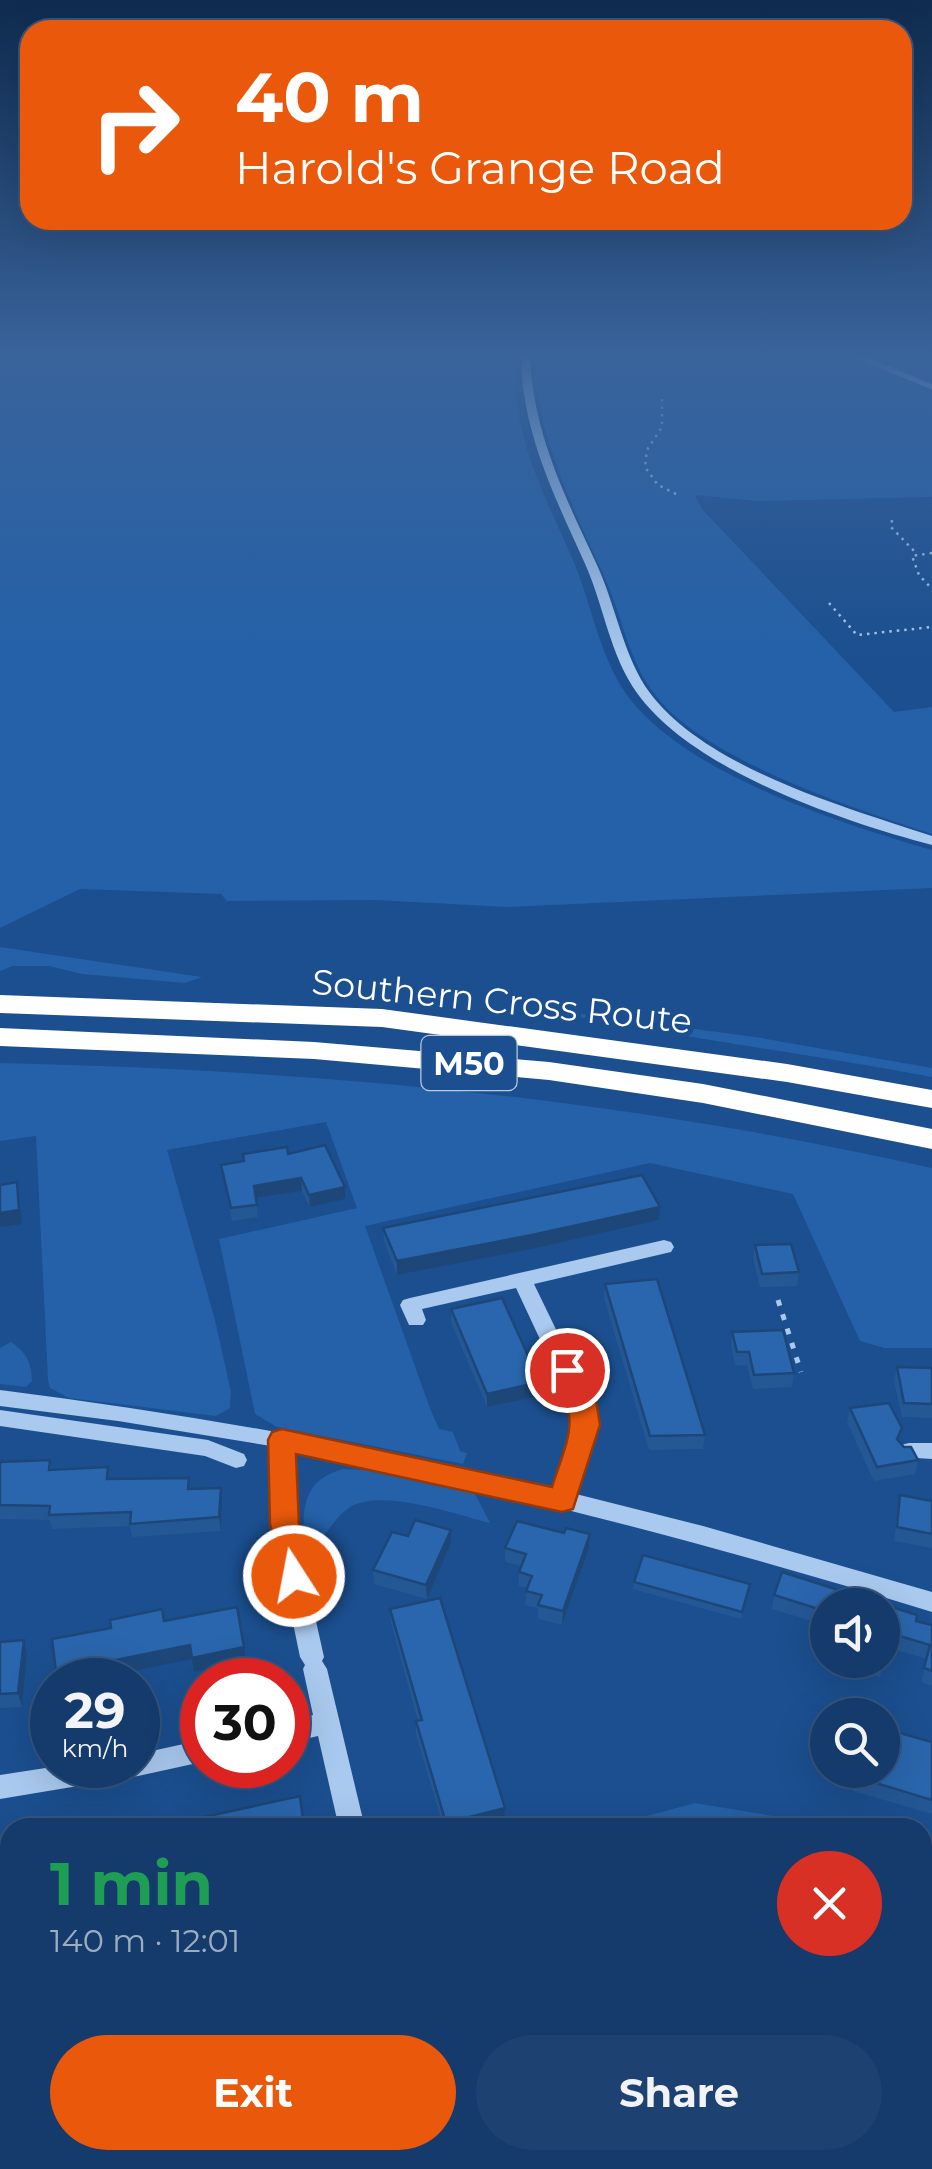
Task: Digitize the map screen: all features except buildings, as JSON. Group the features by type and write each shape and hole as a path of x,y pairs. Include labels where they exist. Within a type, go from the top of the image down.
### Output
{"highway":[{"name":"Southern Cross Route","path":"0,1004 382,1018 788,1073 932,1099"},
{"name":"Southern Cross Route","path":"0,1037 244,1044 470,1063 628,1082 932,1139"}],"street":[{"path":"544,457 593,570 615,638 643,693 684,732 732,761 814,801 932,840"},
{"path":"416,1320 410,1305 664,1247"},
{"path":"522,1279 586,1412 584,1436 562,1501"},
{"path":"1,1404 154,1428 282,1440 562,1501 750,1548 932,1602"},
{"path":"154,1428 236,1460"},
{"path":"282,1440 286,1536 350,1818"},
{"path":"310,1727 326,1723"},
{"path":"0,1787 30,1782"}],"path":[{"path":"646,457 648,478 657,488 680,496"},
{"path":"892,520 891,526 918,554"},
{"path":"932,553 912,556 932,589"},
{"path":"829,603 857,635 932,628"},
{"path":"778,1300 785,1331 802,1372"}],"shaded area":[{"path":"0,457 530,457 606,655 621,686 646,716 679,744 762,790 852,825 932,850 932,888 506,907 376,900 227,901 221,894 80,889 0,928"},
{"path":"554,457 932,457 932,497 757,501 695,495 702,509 894,712 932,707 932,834 784,780 709,741 679,719 656,696 632,654 611,593"},
{"path":"0,947 202,977 185,983 82,974 49,966 13,966 0,971"},
{"path":"531,1007 755,1037 932,1068 932,1077 631,1027"},
{"path":"0,1063 236,1073 469,1092 700,1123 932,1168 932,1348 884,1348 860,1341 793,1194 650,1163 365,1226 431,1411 439,1429 453,1432 460,1451 467,1453 463,1464 277,1427 255,1414 219,1239 357,1208 326,1122 167,1150 215,1320 231,1392 230,1408 216,1416 69,1398 50,1388 48,1380 36,1136 0,1141"},
{"path":"11,1342 29,1363 32,1381 26,1387 0,1384 0,1348"},
{"path":"343,1469 365,1470 475,1494 490,1523 420,1505 382,1500 352,1506 325,1534 304,1532 310,1492 323,1478"},
{"path":"695,1803 784,1818 639,1818"}],"route":[{"path":"294,1576 285,1524 282,1440 562,1501 586,1425 582,1400 567,1370"}]}
